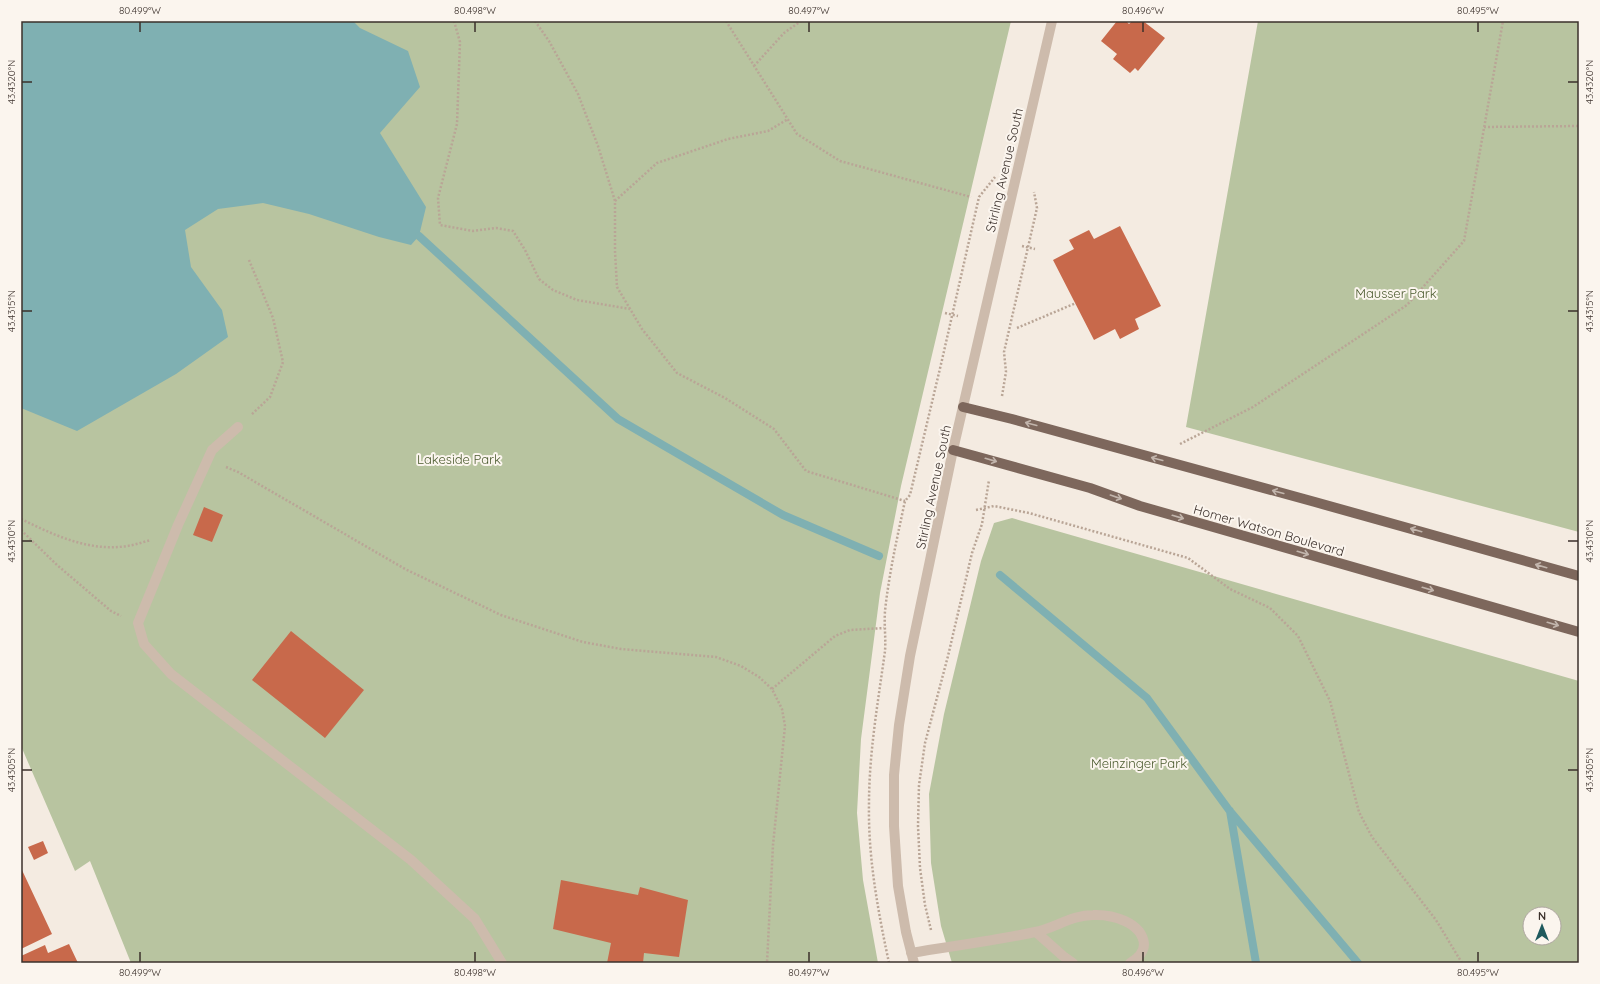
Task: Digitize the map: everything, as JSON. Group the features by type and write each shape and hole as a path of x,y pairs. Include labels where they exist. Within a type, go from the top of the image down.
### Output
{"main road":[{"path":"963,408 999,416 1154,458 1579,576"},
{"name":"Homer Watson Boulevard","path":"954,450 1090,488 1140,506 1579,632"}],"street":[{"name":"Stirling Avenue South","path":"913,958 906,932 898,886 894,826 894,775 899,725 910,656 963,408 1052,21"},
{"path":"238,427 212,450 178,525 138,623 144,644 171,674 411,860 475,919 502,963"},
{"path":"913,958 935,949 1036,932 1078,916 1093,915 1109,916 1123,921 1135,928 1142,937 1144,946 1140,955 1130,963"},
{"path":"1036,932 1062,956 1074,963"}],"path":[{"path":"454,21 460,42 457,124 438,198 440,225 472,231 496,228 513,231 525,250 539,279 553,290 576,300 630,309"},
{"path":"535,21 549,41 578,94 598,146 615,201 617,287 642,330 676,373 725,398 774,429 806,471 905,501"},
{"path":"726,21 797,134 840,161 971,197"},
{"path":"754,66 784,34 802,21"},
{"path":"1154,458 1253,408 1407,305 1464,241 1503,21"},
{"path":"615,201 658,163 728,138 768,131 788,119"},
{"path":"1484,127 1579,126"},
{"path":"772,689 835,636 850,630 884,628 892,563 905,501 910,495 979,197 998,173"},
{"path":"999,416 1006,372 1004,352 1037,208 1032,187"},
{"path":"1022,246 1035,249"},
{"path":"238,427 270,397 283,362 273,318 249,260"},
{"path":"1017,328 1076,303"},
{"path":"945,313 958,316"},
{"path":"935,949 925,905 920,868 918,826 919,785 925,743 948,656 972,553 982,524 992,460"},
{"path":"202,470 215,466 238,472 405,569 501,615 590,644 621,649 716,657 741,666 760,677 772,689 782,709 785,726 773,845 767,963"},
{"path":"976,510 994,506 1029,513 1188,558 1230,589 1270,608 1298,636 1330,701 1359,812 1372,837 1436,920 1462,963"},
{"path":"21,519 56,536 98,547 127,546 147,541 154,539 178,525"},
{"path":"21,530 58,565 111,611 138,623"}],"green space":[{"name":"Lakeside Park","path":"21,21 1011,21 901,486 880,593 861,739 857,813 863,880 878,963 131,963 90,861 75,871 21,746"},
{"name":"Mausser Park","path":"1258,21 1579,21 1579,532 1186,427"},
{"name":"Meinzinger Park","path":"1012,518 1579,681 1579,963 952,963 941,926 931,863 929,794 944,714 981,561 994,523"}],"water":[{"path":"21,21 353,21 360,28 408,51 420,87 380,133 426,207 419,236 411,245 379,237 309,214 263,203 218,209 185,230 191,267 222,310 228,337 176,374 77,431 21,408"}],"building":[{"path":"1117,21 1126,21 1129,24 1132,21 1143,21 1165,38 1138,71 1135,68 1130,73 1113,59 1117,54 1101,41"},
{"path":"1120,226 1161,306 1135,319 1139,329 1120,339 1115,329 1094,340 1053,260 1074,249 1069,240 1089,230 1094,239"},
{"path":"204,507 223,515 212,542 193,535"},
{"path":"291,631 364,690 325,738 252,680"},
{"path":"43,841 48,853 34,860 28,847"},
{"path":"21,868 52,934 21,949"},
{"path":"561,880 638,895 640,887 688,900 679,957 644,953 643,963 607,963 611,943 553,929"},
{"path":"69,944 78,963 21,963 21,956 45,945 48,953"}],"waterway":[{"path":"419,236 618,419 783,515 879,556"},
{"path":"1000,575 1147,698 1229,810 1358,963"},
{"path":"1230,811 1256,963"}]}
